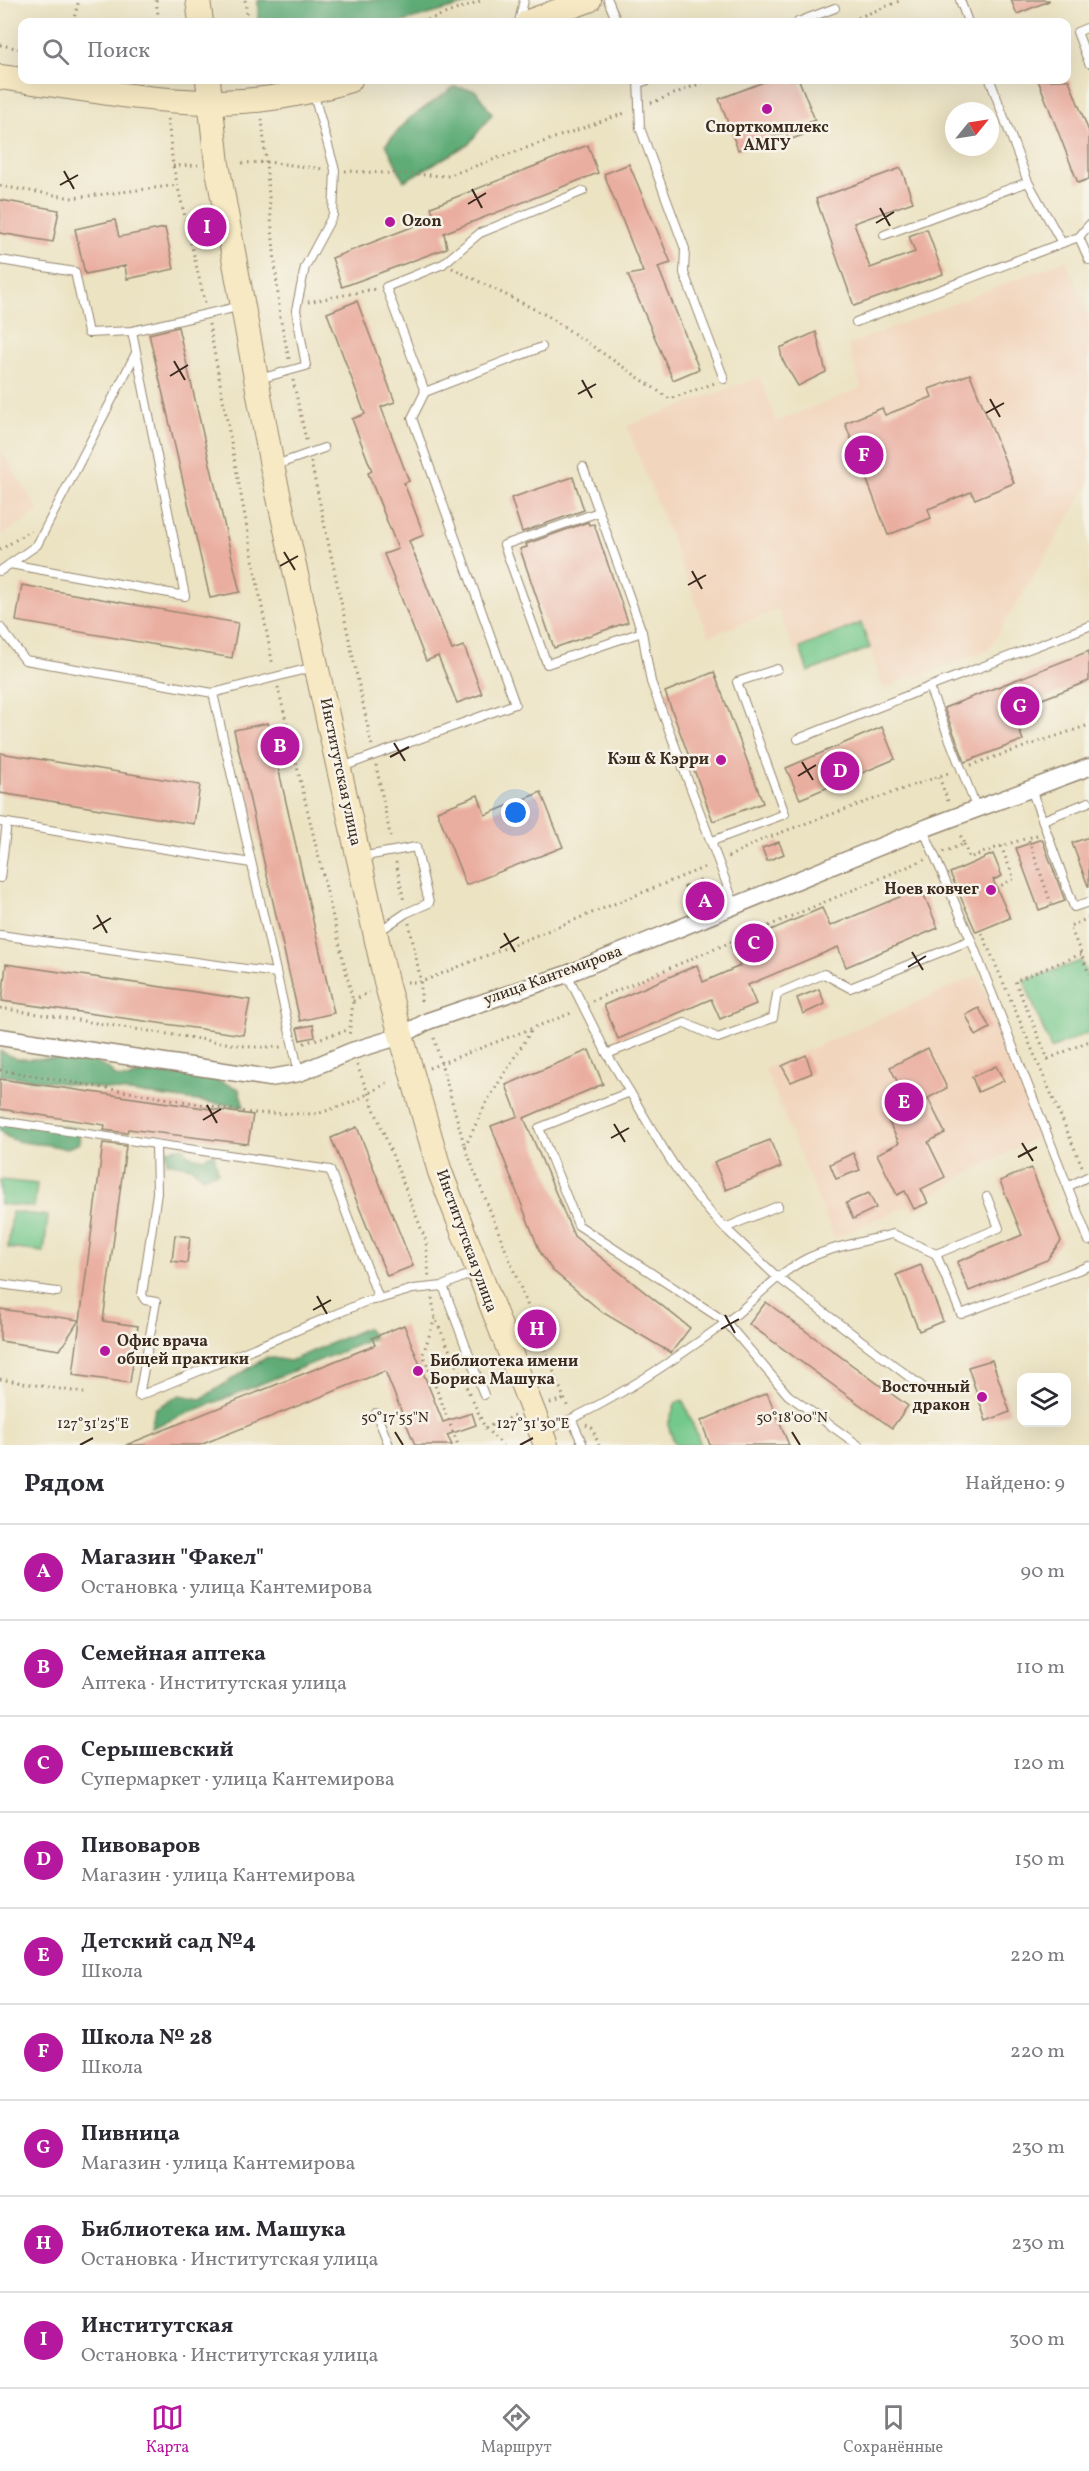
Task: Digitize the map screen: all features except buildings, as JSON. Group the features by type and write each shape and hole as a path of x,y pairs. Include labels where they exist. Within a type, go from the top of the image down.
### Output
{"main road":[{"path":"198,0 200,18"},
{"path":"539,18 589,0"},
{"path":"0,77 18,78"},
{"path":"104,84 209,91 259,100 313,91 337,84"},
{"name":"Институтская улица","path":"209,91 217,164 272,466 375,934 440,1172 544,1439"}],"street":[{"name":"улица Кантемирова","path":"0,1037 270,1078 299,1073 352,1051 401,1036 428,1021 567,974 923,829 1089,767"}],"lane":[{"path":"520,18 524,0"},
{"path":"608,0 615,18"},
{"path":"960,0 967,18"},
{"path":"809,18 835,8"},
{"path":"1089,27 1077,32 1089,63"},
{"path":"642,84 640,129 685,249 684,273 724,379"},
{"path":"991,84 1028,182 1062,243"},
{"path":"256,380 306,366 297,305 305,267 333,215 335,170 313,91"},
{"path":"884,235 1028,182"},
{"path":"425,392 386,287 442,264 480,233 583,191"},
{"path":"856,322 1079,237 1089,225"},
{"path":"1079,237 1089,260"},
{"path":"0,260 75,272 88,333 132,330 242,306"},
{"path":"10,564 184,596 132,330"},
{"path":"340,768 514,704 412,418 425,392 542,347"},
{"path":"0,571 37,545 137,352"},
{"path":"272,466 324,448"},
{"path":"583,467 642,632 651,682 735,906"},
{"path":"599,512 504,545 547,664 642,632"},
{"path":"798,739 1089,626"},
{"path":"0,627 25,660 213,693 317,666"},
{"path":"712,841 785,814 737,682 777,669"},
{"path":"929,687 977,809"},
{"path":"213,693 299,1073"},
{"path":"1031,789 1074,907 1089,902"},
{"path":"1043,820 1089,802"},
{"path":"0,878 3,823 251,863"},
{"path":"923,829 971,940 1089,1241"},
{"path":"359,857 416,847 429,903 406,913 375,934"},
{"path":"0,934 276,973"},
{"path":"607,1054 685,1023 718,1038 773,1018 777,993 824,974 850,988 971,940"},
{"path":"567,974 607,1054 675,1170 698,1202 776,1276 924,1388"},
{"path":"630,1092 539,1128 578,1225 726,1322 788,1395 858,1445"},
{"path":"0,1121 330,1170 379,1299"},
{"path":"156,1145 157,1193 142,1295 145,1300 156,1302 139,1396 367,1301 413,1289 443,1286 477,1270"},
{"path":"1069,1186 1088,1177"},
{"path":"936,1254 999,1228 987,1197"},
{"path":"725,1228 778,1206"},
{"path":"544,1439 671,1360 726,1322 776,1276 808,1258 893,1234 936,1254 961,1314 1089,1266"},
{"path":"0,1284 57,1292"},
{"path":"443,1286 484,1395"},
{"path":"376,1413 389,1445"},
{"path":"572,1420 583,1445"}],"path":[{"path":"74,18 79,0"},
{"path":"156,0 158,18"},
{"path":"245,0 247,18"},
{"path":"433,18 483,0"},
{"path":"857,18 902,0"},
{"path":"0,45 18,48"},
{"path":"242,163 267,162 335,170 447,176 640,108 699,84"},
{"path":"0,1008 251,1047 293,1047 348,1030 353,1001 275,677 207,313 173,166 168,114"},
{"path":"262,119 280,317 421,982 421,1001"},
{"path":"173,166 199,165"},
{"path":"0,186 73,198 177,185"},
{"path":"442,264 548,316 670,399 724,379"},
{"path":"297,305 386,287"},
{"path":"0,550 52,516"},
{"path":"407,982 421,982 717,862 790,829 1089,725"},
{"path":"939,777 949,805"},
{"path":"957,825 969,858 1047,831"},
{"path":"1028,838 1052,906"},
{"path":"425,1069 532,1030 582,1008 598,997 964,844"},
{"path":"996,888 1014,879 1001,846"},
{"path":"1089,918 1070,926 1089,974"},
{"path":"982,933 1088,1177"},
{"path":"1081,954 1015,981 1047,1059 1089,1041"},
{"path":"353,1001 369,992"},
{"path":"465,1147 486,1103 532,1030"},
{"path":"434,1038 439,1064 465,1147 572,1420 592,1428 599,1445"},
{"path":"356,1064 426,1241 435,1318 486,1428 503,1445"},
{"path":"0,1070 252,1113 317,1114 367,1095 391,1081"},
{"path":"435,1318 423,1354 458,1445"},
{"path":"0,1379 84,1393"},
{"path":"550,1403 565,1399"},
{"path":"486,1428 516,1416"}],"shaded area":[{"path":"1066,260 1089,319 1089,485 988,650 883,688 861,623 794,651 778,609 709,636 627,426 760,377 776,422 861,388 848,345"},
{"path":"0,450 39,511 0,536"},
{"path":"978,975 1042,1135 966,1174 941,1191 834,1238 765,1069"}],"green space":[{"path":"258,0 481,0 417,18 258,18"},
{"path":"454,87 475,90 492,114 469,144 404,181 386,144 410,118"},
{"path":"861,623 870,648 808,672 800,648"},
{"path":"1081,961 1089,980 1089,1032 1051,1049 1024,981"},
{"path":"0,1051 17,1059 85,1058 109,1069 116,1077 128,1079 152,1072 199,1076 239,1089 244,1107 0,1075"},
{"path":"0,1117 78,1129 80,1143 65,1149 14,1140 0,1131"},
{"path":"184,1147 189,1156 203,1158 214,1153 218,1172 202,1177 192,1167 167,1162 166,1150"},
{"path":"0,1180 37,1184 34,1207 0,1204"},
{"path":"12,1212 48,1216 44,1252 8,1248"},
{"path":"366,1328 375,1338 151,1428 155,1409 180,1395 201,1399 267,1357 290,1361"},
{"path":"683,1400 701,1445 675,1445 668,1425 675,1404"}],"place":[{"name":"Спорткомплекс АМГУ","path":"767,109"},
{"name":"Ozon","path":"390,222"},
{"name":"Институтская","path":"207,227"},
{"name":"Школа № 28","path":"864,455"},
{"name":"Пивница","path":"1020,706"},
{"name":"Семейная аптека","path":"280,746"},
{"name":"Кэш & Кэрри","path":"721,760"},
{"name":"Пивоваров","path":"840,771"},
{"name":"Ноев ковчег","path":"991,890"},
{"name":"Магазин \"Факел\"","path":"705,901"},
{"name":"Серышевский","path":"754,943"},
{"name":"Детский сад №4","path":"904,1102"},
{"name":"Библиотека им. Машука","path":"537,1329"},
{"name":"Офис врача общей практики","path":"105,1351"},
{"name":"Библиотека имени Бориса Машука","path":"418,1371"},
{"name":"Восточный дракон","path":"982,1397"}]}
